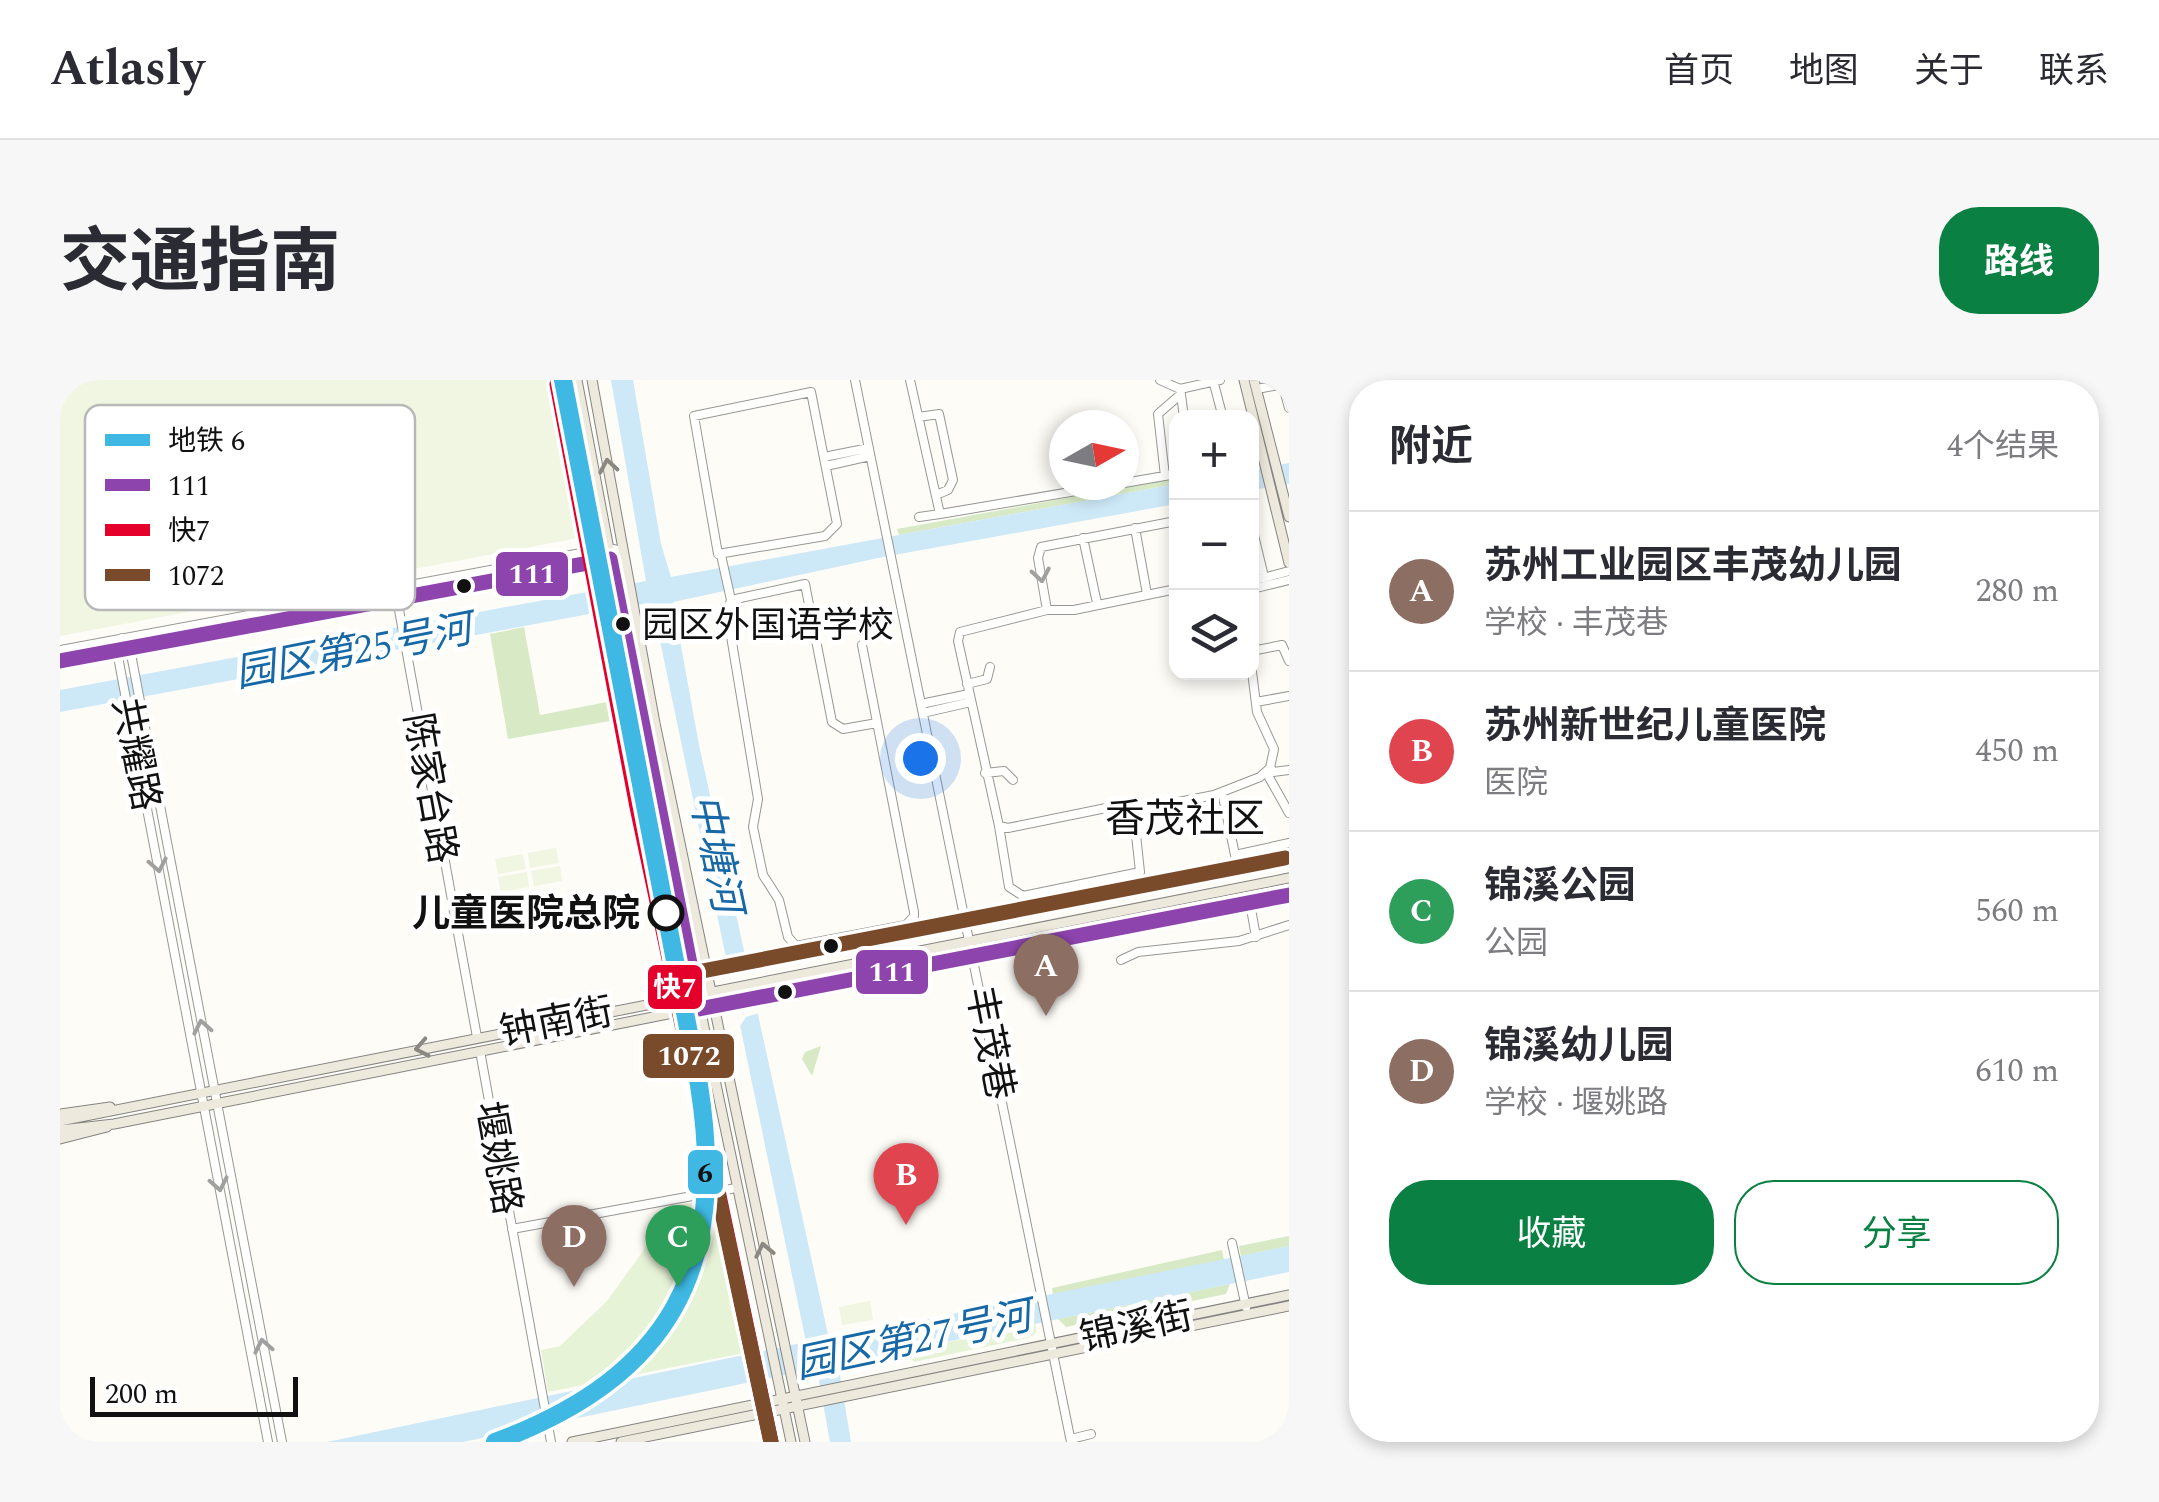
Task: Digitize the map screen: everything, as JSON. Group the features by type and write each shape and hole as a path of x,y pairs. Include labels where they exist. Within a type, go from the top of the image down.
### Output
{"main road":[{"path":"577,380 699,1009 791,1442"},
{"path":"592,380 634,610 805,1442"},
{"path":"1244,380 1289,517"},
{"path":"1256,385 1270,467"},
{"path":"1276,486 1289,562"},
{"name":"钟南街","path":"60,1122 113,1108 1289,878"},
{"name":"钟南街","path":"60,1130 114,1124 1289,895"},
{"path":"60,1114 113,1108"},
{"path":"60,1139 114,1124"},
{"name":"锦溪街","path":"622,1442 796,1401 1246,1309 1289,1295"},
{"name":"锦溪街","path":"1246,1309 1289,1306"},
{"name":"锦溪街","path":"572,1442 782,1404"}],"street":[{"name":"丰茂巷","path":"855,380 1071,1440"},
{"path":"910,380 940,514"},
{"path":"1160,380 1180,388 1216,380 1222,410"},
{"path":"1256,385 1284,382 1289,408"},
{"path":"1169,386 1172,402"},
{"path":"1165,476 1158,414 1180,388"},
{"path":"721,556 828,534 837,520 811,392 694,416 715,548 721,556 728,595 726,612 758,799 753,827 765,882 780,900 793,945 906,925 914,916 862,645"},
{"path":"918,417 939,414 953,480 948,490 936,495"},
{"path":"825,461 870,452"},
{"path":"1162,454 1169,452"},
{"path":"1139,480 1169,475"},
{"path":"919,516 1049,496"},
{"path":"1047,610 1039,550 1169,522"},
{"path":"1135,528 1147,594"},
{"path":"1082,538 1097,603"},
{"path":"415,595 623,551"},
{"path":"415,588 610,554"},
{"path":"1259,557 1264,578"},
{"path":"1259,579 1289,571"},
{"path":"1259,587 1289,580"},
{"path":"728,595 805,584 832,722 843,729 877,723"},
{"path":"1133,807 1140,872 1022,896 1009,888 960,632 1047,610 1074,610 1170,590"},
{"path":"60,650 285,610"},
{"path":"60,662 337,610"},
{"name":"陈家台路","path":"399,610 477,1037"},
{"name":"共耀路","path":"122,638 130,648 282,1442"},
{"name":"共耀路","path":"122,638 118,651 122,678 268,1442"},
{"path":"1259,650 1282,645 1289,661"},
{"path":"922,708 969,694 987,679 990,667"},
{"path":"1253,680 1256,702 1273,743 1268,770 1289,813"},
{"path":"1256,702 1289,696"},
{"path":"998,826 1154,807 1222,792 1268,770 1289,770"},
{"path":"986,774 1004,771 1013,780"},
{"path":"1222,792 1235,855 1289,843"},
{"path":"1250,903 1256,937"},
{"path":"1121,960 1138,952 1256,937 1289,926"},
{"name":"堰姚路","path":"480,1051 552,1442"},
{"path":"512,1228 736,1188"},
{"path":"1232,1243 1246,1309"},
{"path":"1071,1440 1091,1434"}],"green space":[{"path":"60,380 561,380 588,531 583,537 415,569 415,405 85,405 85,610 197,610 60,636"},
{"path":"1169,479 1169,485 1139,491 1139,485"},
{"path":"1056,500 1089,500 899,535 897,529"},
{"path":"524,627 540,715 607,702 610,721 508,739 490,634"},
{"path":"556,848 559,863 530,868 528,853"},
{"path":"523,854 526,869 498,874 495,859"},
{"path":"560,866 562,881 534,886 531,871"},
{"path":"527,872 529,887 501,892 498,877"},
{"path":"821,1046 812,1076 802,1059 805,1052"},
{"path":"719,1199 750,1346 744,1353 548,1392 541,1350 560,1346 607,1301 643,1251 665,1207"},
{"path":"1289,1236 1289,1246 1241,1256 1239,1246"},
{"path":"1222,1250 1224,1260 1053,1295 1052,1288"},
{"path":"1230,1284 1226,1294 1066,1327 1058,1319"},
{"path":"870,1301 873,1320 842,1325 839,1307"},
{"path":"1036,1324 1036,1333 1028,1338 914,1362 904,1351"},
{"path":"890,1354 889,1363 836,1372 837,1364"}],"water":[{"path":"611,380 633,380 661,544 671,577 1089,500 1139,500 1139,491 1169,485 1169,505 883,557 673,602 699,745 829,1339 1289,1246 1289,1272 838,1364 851,1442 830,1442 818,1375 813,1369 463,1442 327,1442 806,1342 653,607 649,603 60,712 60,690 646,581"},
{"path":"1289,463 1289,484 1259,489 1259,469"}],"pier":[{"path":"727,962 749,963 753,982 759,1013 746,1017 740,1026"}],"metro line":[{"name":"6","path":"495,1442 556,1415 606,1384 645,1348 674,1307 694,1261 704,1209 706,1150 699,1085 563,380"}],"transit line":[{"name":"快7","path":"557,384 637,807 771,1442"},
{"name":"111","path":"415,595 610,559 699,1009 1289,895"},
{"name":"111","path":"60,661 335,610"},
{"name":"1072","path":"771,1442 676,997 681,980 692,973 1285,858"}],"place":[{"name":"园区外国语学校","path":"623,624"},
{"name":"儿童医院总院","path":"666,913"},
{"name":"苏州工业园区丰茂幼儿园","path":"1046,1016"},
{"name":"苏州新世纪儿童医院","path":"906,1225"},
{"name":"锦溪幼儿园","path":"574,1287"},
{"name":"锦溪公园","path":"678,1287"}],"district":[{"name":"香茂社区","path":"1185,818"}],"water label":[{"name":"园区第25号河","path":"353,650"},
{"name":"中塘河","path":"717,853"},
{"name":"园区第27号河","path":"913,1339"}]}
